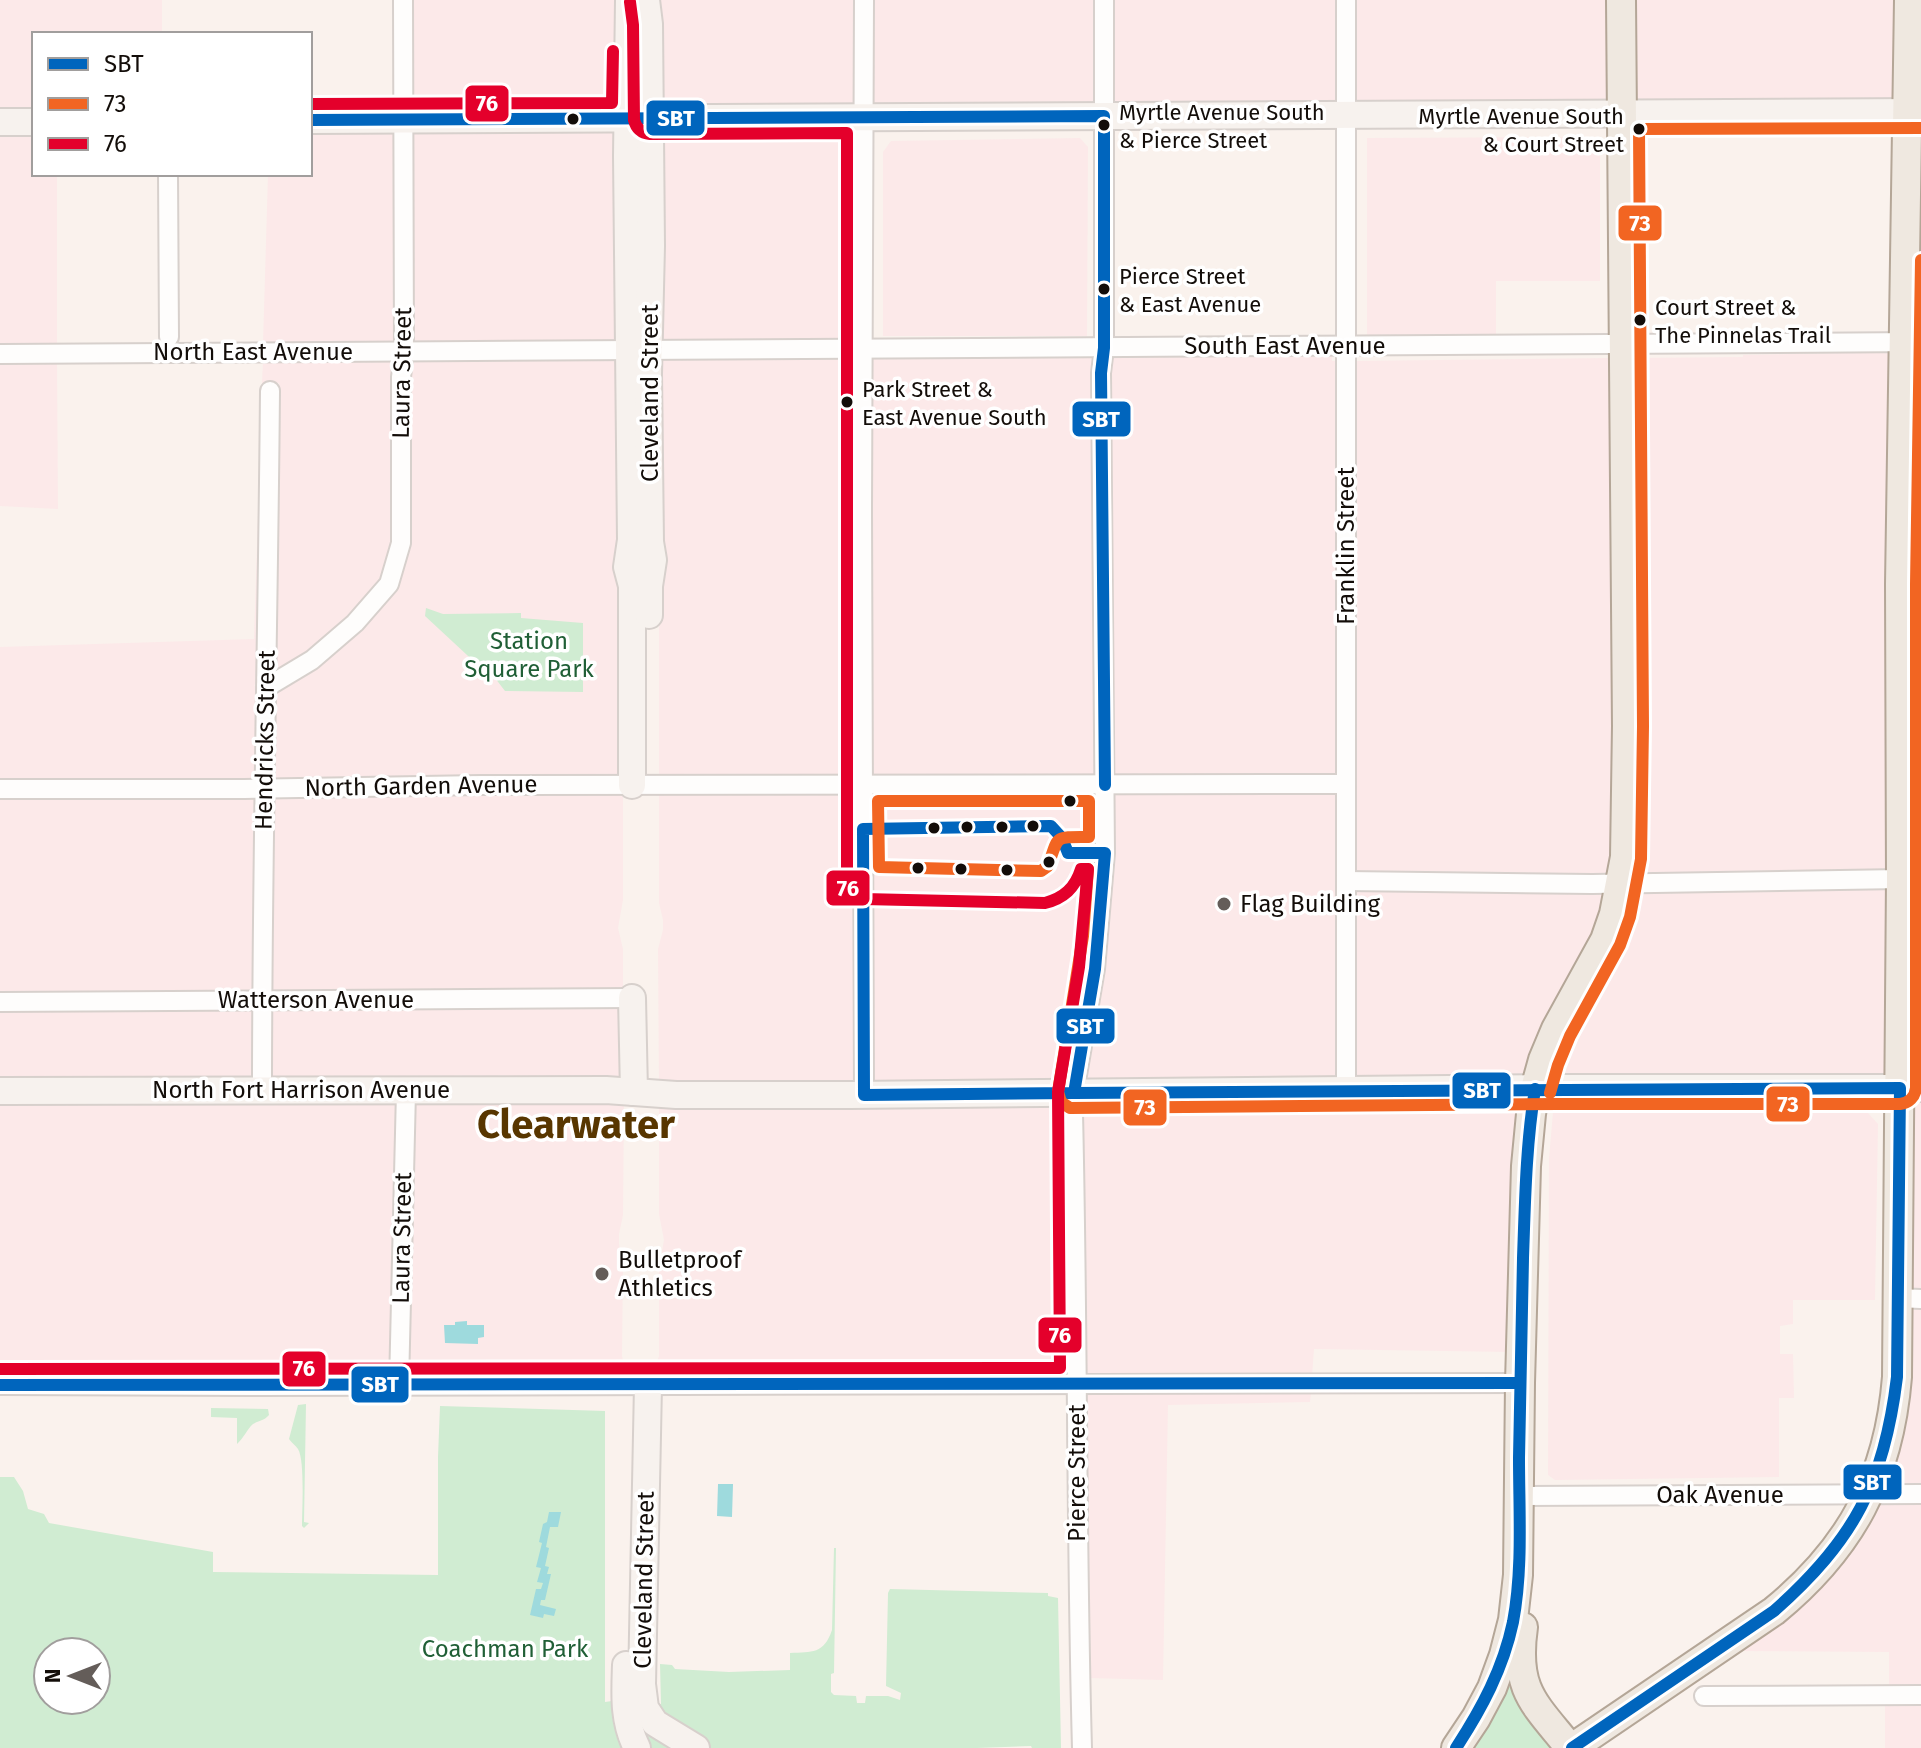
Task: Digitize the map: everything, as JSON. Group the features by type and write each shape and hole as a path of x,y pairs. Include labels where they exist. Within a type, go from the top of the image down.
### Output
{"main road":[{"path":"1456,1748 1492,1688 1513,1620 1518,1575 1526,1166 1535,1089 1556,1029 1605,940 1622,882 1627,831 1621,0"},
{"path":"1519,1496 1530,1532 1529,1575 1521,1644 1522,1673 1530,1698 1571,1748 1774,1611 1796,1592 1835,1551 1868,1494 1884,1454 1894,1411 1909,1298 1911,1088 1901,879 1899,678 1912,342 1913,112 1908,90 1909,0"}],"street":[{"name":"Laura Street","path":"267,687 312,660 355,623 389,584 401,543 403,0"},
{"path":"629,0 639,118"},
{"name":"Cleveland Street","path":"641,785 632,586 627,567 631,540 639,351 639,118 649,24 646,0"},
{"path":"864,0 864,1095"},
{"name":"Pierce Street","path":"1082,1748 1077,1580 1074,1093 1099,938 1105,853 1101,373 1104,348 1104,0"},
{"name":"Franklin Street","path":"1346,0 1346,1091"},
{"path":"312,120 1913,112"},
{"path":"0,122 32,122"},
{"path":"168,176 169,337"},
{"name":"South East Avenue","path":"639,351 1912,342"},
{"name":"North East Avenue","path":"0,354 639,351"},
{"name":"Hendricks Street","path":"262,1090 270,391"},
{"name":"North Garden Avenue","path":"0,789 1346,784"},
{"path":"1346,881 1592,884 1901,879"},
{"path":"632,998 642,1092"},
{"name":"Watterson Avenue","path":"0,1002 632,998"},
{"name":"North Fort Harrison Avenue","path":"0,1091 606,1090 676,1095 864,1095 1911,1088"},
{"name":"Laura Street","path":"399,1385 406,1091"},
{"path":"0,1385 1520,1383"},
{"name":"Cleveland Street","path":"639,1385 642,1684 645,1708 662,1728"},
{"name":"Cleveland Street","path":"637,1748 627,1723 625,1704 639,1385"},
{"name":"Oak Avenue","path":"1519,1496 1921,1494"},
{"path":"1704,1696 1921,1695"},
{"path":"645,1748 662,1728 696,1748"}],"shaded area":[{"path":"0,0 162,0 162,32 32,32 32,113 0,113"},
{"path":"412,0 620,0 618,110 412,111"},
{"path":"656,0 854,0 853,109 659,110"},
{"path":"873,0 1095,0 1095,107 872,109"},
{"path":"1114,0 1336,0 1336,106 1114,107"},
{"path":"1355,0 1612,0 1613,104 1355,106"},
{"path":"1631,0 1899,0 1897,104 1632,104"},
{"path":"659,126 853,126 853,341 659,342"},
{"path":"618,127 619,342 413,343 412,128"},
{"path":"393,128 395,343 263,344 268,176 312,176 312,129"},
{"path":"0,130 32,130 32,176 57,176 57,345 0,345"},
{"path":"1600,137 1600,281 1496,281 1496,338 1367,338 1367,138"},
{"path":"1080,138 1088,147 1087,336 883,336 883,152 891,141"},
{"path":"1894,352 1892,871 1632,874 1633,358"},
{"path":"1913,352 1921,352 1921,1079 1910,1079"},
{"path":"1332,354 1332,361 1337,361 1336,776 1115,776 1113,356"},
{"path":"1094,356 1096,776 873,776 872,358"},
{"path":"853,358 855,776 659,776 659,359"},
{"path":"1614,358 1613,875 1356,873 1355,361"},
{"path":"620,359 623,776 273,780 276,692 317,667 363,628 399,586 410,543 413,360"},
{"path":"394,360 391,542 381,580 348,618 306,654 276,672 279,383 262,383 263,361"},
{"path":"0,362 57,362 58,509 0,506"},
{"path":"260,453 254,780 0,781 0,647 254,639"},
{"path":"873,792 1096,793 1096,853 1086,968 1066,1085 874,1086"},
{"path":"623,793 623,900 618,928 623,949 623,989 272,992 273,797"},
{"path":"659,793 855,793 855,1086 659,1085 658,949 663,920 659,903"},
{"path":"1115,793 1336,793 1336,1083 1085,1085 1108,939 1115,862"},
{"path":"254,797 253,992 0,994 0,798"},
{"path":"1892,887 1891,1079 1547,1080 1630,891"},
{"path":"1356,889 1610,891 1605,912 1527,1081 1355,1083"},
{"path":"623,1006 624,1082 271,1082 272,1008"},
{"path":"253,1008 253,1082 0,1082 0,1010"},
{"path":"1909,1096 1921,1096 1921,1290 1907,1290"},
{"path":"1524,1097 1511,1352 1314,1349 1312,1376 1085,1376 1083,1101"},
{"path":"0,1099 396,1099 390,1376 0,1376"},
{"path":"415,1099 624,1099 623,1215 619,1244 623,1266 622,1356 627,1377 409,1376"},
{"path":"659,1102 1065,1102 1066,1376 652,1377 659,1356 659,1268 664,1240 659,1214"},
{"path":"1553,1113 1868,1113 1878,1124 1875,1300 1793,1300 1793,1324 1780,1326 1780,1354 1793,1354 1794,1398 1779,1398 1779,1477 1555,1480 1548,1475 1549,1159"},
{"path":"1906,1307 1921,1307 1921,1486 1882,1486"},
{"path":"1085,1393 1311,1393 1310,1402 1168,1405 1163,1680 1090,1678"},
{"path":"1874,1502 1921,1503 1921,1687 1889,1687 1889,1652 1729,1651"},
{"path":"1885,1704 1921,1704 1921,1748 1885,1748"}],"green space":[{"name":"Station Square Park","path":"426,608 443,614 521,613 521,618 583,623 583,692 505,691 485,665 481,668 425,616"},
{"path":"306,1404 304,1522 309,1523 304,1528 300,1455 289,1439 298,1405"},
{"name":"Coachman Park","path":"440,1406 605,1411 605,1702 612,1701 613,1658 617,1658 636,1703 661,1704 660,1664 672,1665 675,1669 729,1672 790,1670 790,1653 811,1652 821,1648 829,1638 836,1548 834,1673 831,1674 831,1692 834,1695 856,1696 857,1703 865,1703 866,1696 888,1696 900,1700 901,1693 886,1686 890,1589 1048,1593 1048,1596 1058,1598 1061,1748 0,1748 0,1477 14,1477 23,1491 28,1509 44,1514 49,1523 213,1552 213,1572 438,1575"},
{"path":"211,1408 268,1409 269,1415 253,1424 237,1444 237,1418 211,1417"},
{"path":"1507,1686 1515,1689 1552,1741 1552,1748 1468,1748"}],"water":[{"path":"467,1321 467,1325 484,1325 484,1337 478,1338 478,1344 445,1343 444,1325"},
{"path":"718,1484 733,1484 732,1517 717,1516"},
{"path":"549,1512 561,1512 558,1527 550,1527 545,1566 549,1567 547,1574 551,1574 545,1600 541,1600 540,1605 556,1609 554,1616 544,1614 543,1618 530,1615 536,1589 541,1589 543,1583 537,1582 541,1568 536,1567 543,1524 547,1522"}],"transit line":[{"name":"76","path":"0,1369 1060,1368 1058,1092 1079,967 1088,869 1081,869 1076,882 1063,895 1045,903 863,899 850,892 847,883 847,133 650,134 642,131 634,120 630,2"},
{"name":"76","path":"312,104 612,103 613,51"},
{"name":"SBT","path":"312,120 1104,116 1104,348 1101,373 1105,785"},
{"name":"73","path":"1550,1093 1570,1036 1620,945 1630,917 1641,859 1639,129 1921,128"},
{"name":"73","path":"1088,869 1083,936 1058,1092 1061,1102 1070,1108 1900,1104 1909,1101 1916,1088 1916,584 1921,260"},
{"name":"73","path":"878,801 1089,801 1089,837 1059,840 1048,866 1041,871 879,867 878,801"},
{"name":"SBT","path":"1051,826 1062,838 1068,853 1105,853 1095,969 1074,1093 864,1095 863,829 1051,826"},
{"name":"SBT","path":"1074,1093 1900,1088 1897,1377 1884,1449 1861,1508 1825,1560 1774,1611 1572,1748"},
{"name":"SBT","path":"1456,1748 1497,1672 1509,1639 1516,1602 1520,1540 1524,1215 1535,1089"},
{"name":"SBT","path":"0,1385 1520,1383"}],"place":[{"name":"Myrtle Avenue South & Pierce Street","path":"1104,125"},
{"name":"Myrtle Avenue South & Court Street","path":"1639,129"},
{"name":"Pierce Street & East Avenue","path":"1104,289"},
{"name":"Court Street & The Pinnelas Trail","path":"1640,320"},
{"name":"Park Street & East Avenue South","path":"847,402"},
{"name":"Flag Building","path":"1224,904"},
{"name":"Bulletproof Athletics","path":"602,1274"}],"district":[{"name":"Clearwater","path":"576,1124"}]}
